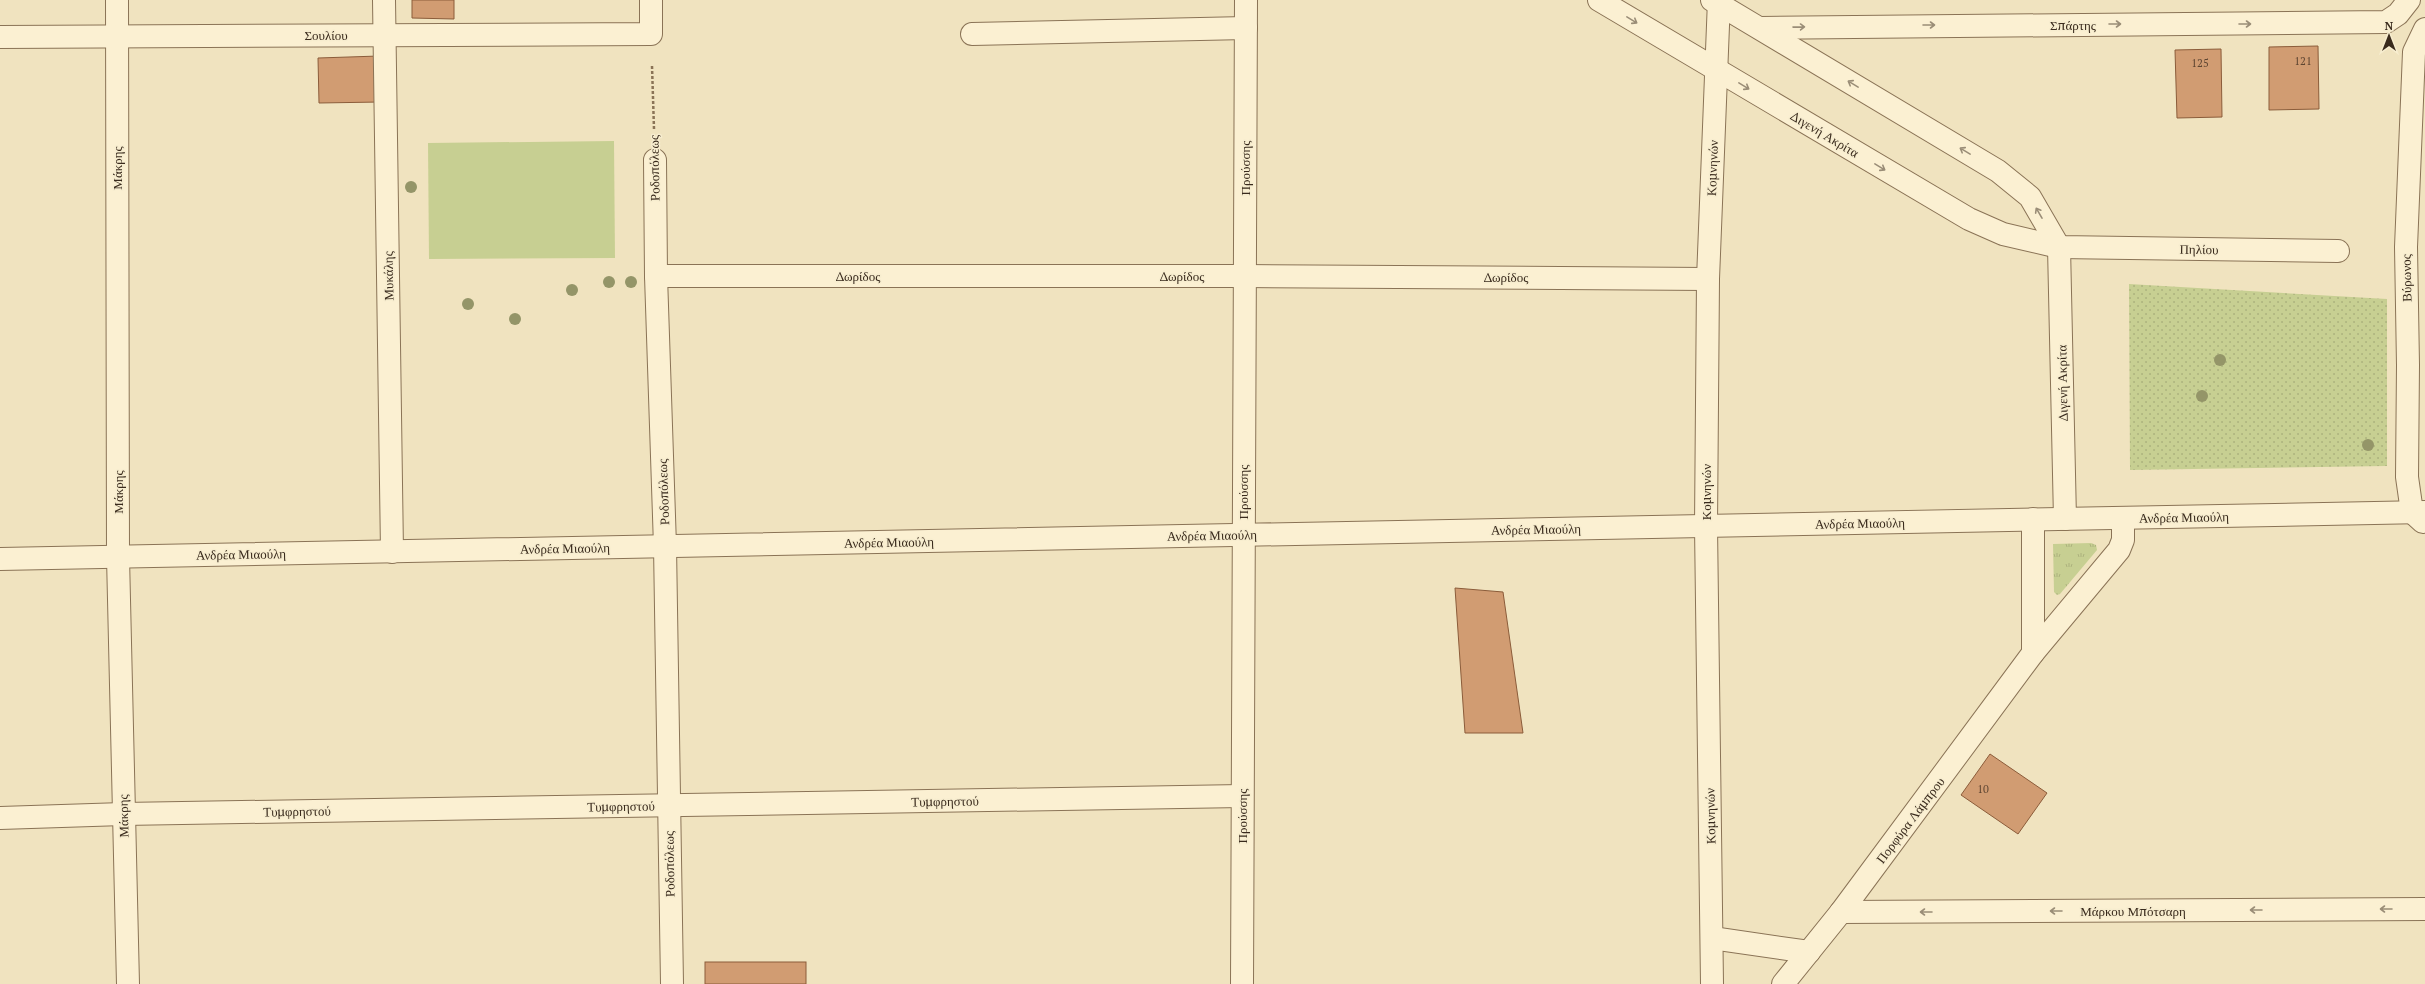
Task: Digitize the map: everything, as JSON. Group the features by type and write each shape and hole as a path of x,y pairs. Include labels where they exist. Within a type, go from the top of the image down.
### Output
{"street":[{"name":"Μάκρης","path":"117,0 118,557 128,984"},
{"name":"Μυκάλης","path":"384,0 392,552"},
{"path":"651,0 651,34"},
{"name":"Προύσσης","path":"1242,984 1246,0"},
{"name":"Διγενή Ακρίτα","path":"1599,0 1969,220 2003,234 2059,247"},
{"name":"Σπάρτης","path":"1760,28 2386,22 2398,14 2409,0"},
{"name":"Διγενή Ακρίτα","path":"1717,1 1998,171 2030,197 2059,247 2064,519"},
{"name":"Κομνηνών","path":"1712,984 1706,526 1708,279 1717,1"},
{"path":"972,34 1246,28"},
{"name":"Βύρωνος","path":"2421,516 2407,477 2408,365 2415,247 2414,52 2425,29"},
{"name":"Σουλίου","path":"0,37 651,34"},
{"name":"Ροδοπόλεως","path":"655,160 656,276 665,546 672,984"},
{"name":"Πηλίου","path":"2059,247 2338,251"},
{"name":"Δωρίδος","path":"656,276 1244,276 1708,279"},
{"name":"Ανδρέα Μιαούλη","path":"0,559 2064,519 2421,516"},
{"name":"Πορφύρα Λάμπρου","path":"1783,984 1841,912 2033,653 2119,550 2123,540 2123,518"},
{"path":"2033,520 2033,653"},
{"name":"Τυμφρηστού","path":"0,818 123,814 1242,796"},
{"name":"Μάρκου Μπότσαρη","path":"1841,912 2425,909"},
{"path":"1712,938 1809,952"}],"path":[{"name":"Ροδοπόλεως","path":"651,34 655,160"}],"green space":[{"path":"614,141 615,258 429,259 428,143"},
{"path":"2129,284 2387,299 2387,466 2130,470"},
{"path":"2091,543 2096,545 2097,550 2060,594 2057,595 2054,592 2053,544"}],"building":[{"path":"412,0 454,0 454,19 412,18"},
{"path":"2318,46 2319,109 2269,110 2269,47"},
{"path":"2221,49 2222,117 2177,118 2175,50"},
{"path":"379,56 380,102 319,103 318,58"},
{"path":"1455,588 1503,592 1523,733 1465,733"},
{"path":"1990,754 2047,793 2018,834 1961,795"},
{"path":"705,962 806,962 806,984 705,984"}]}
